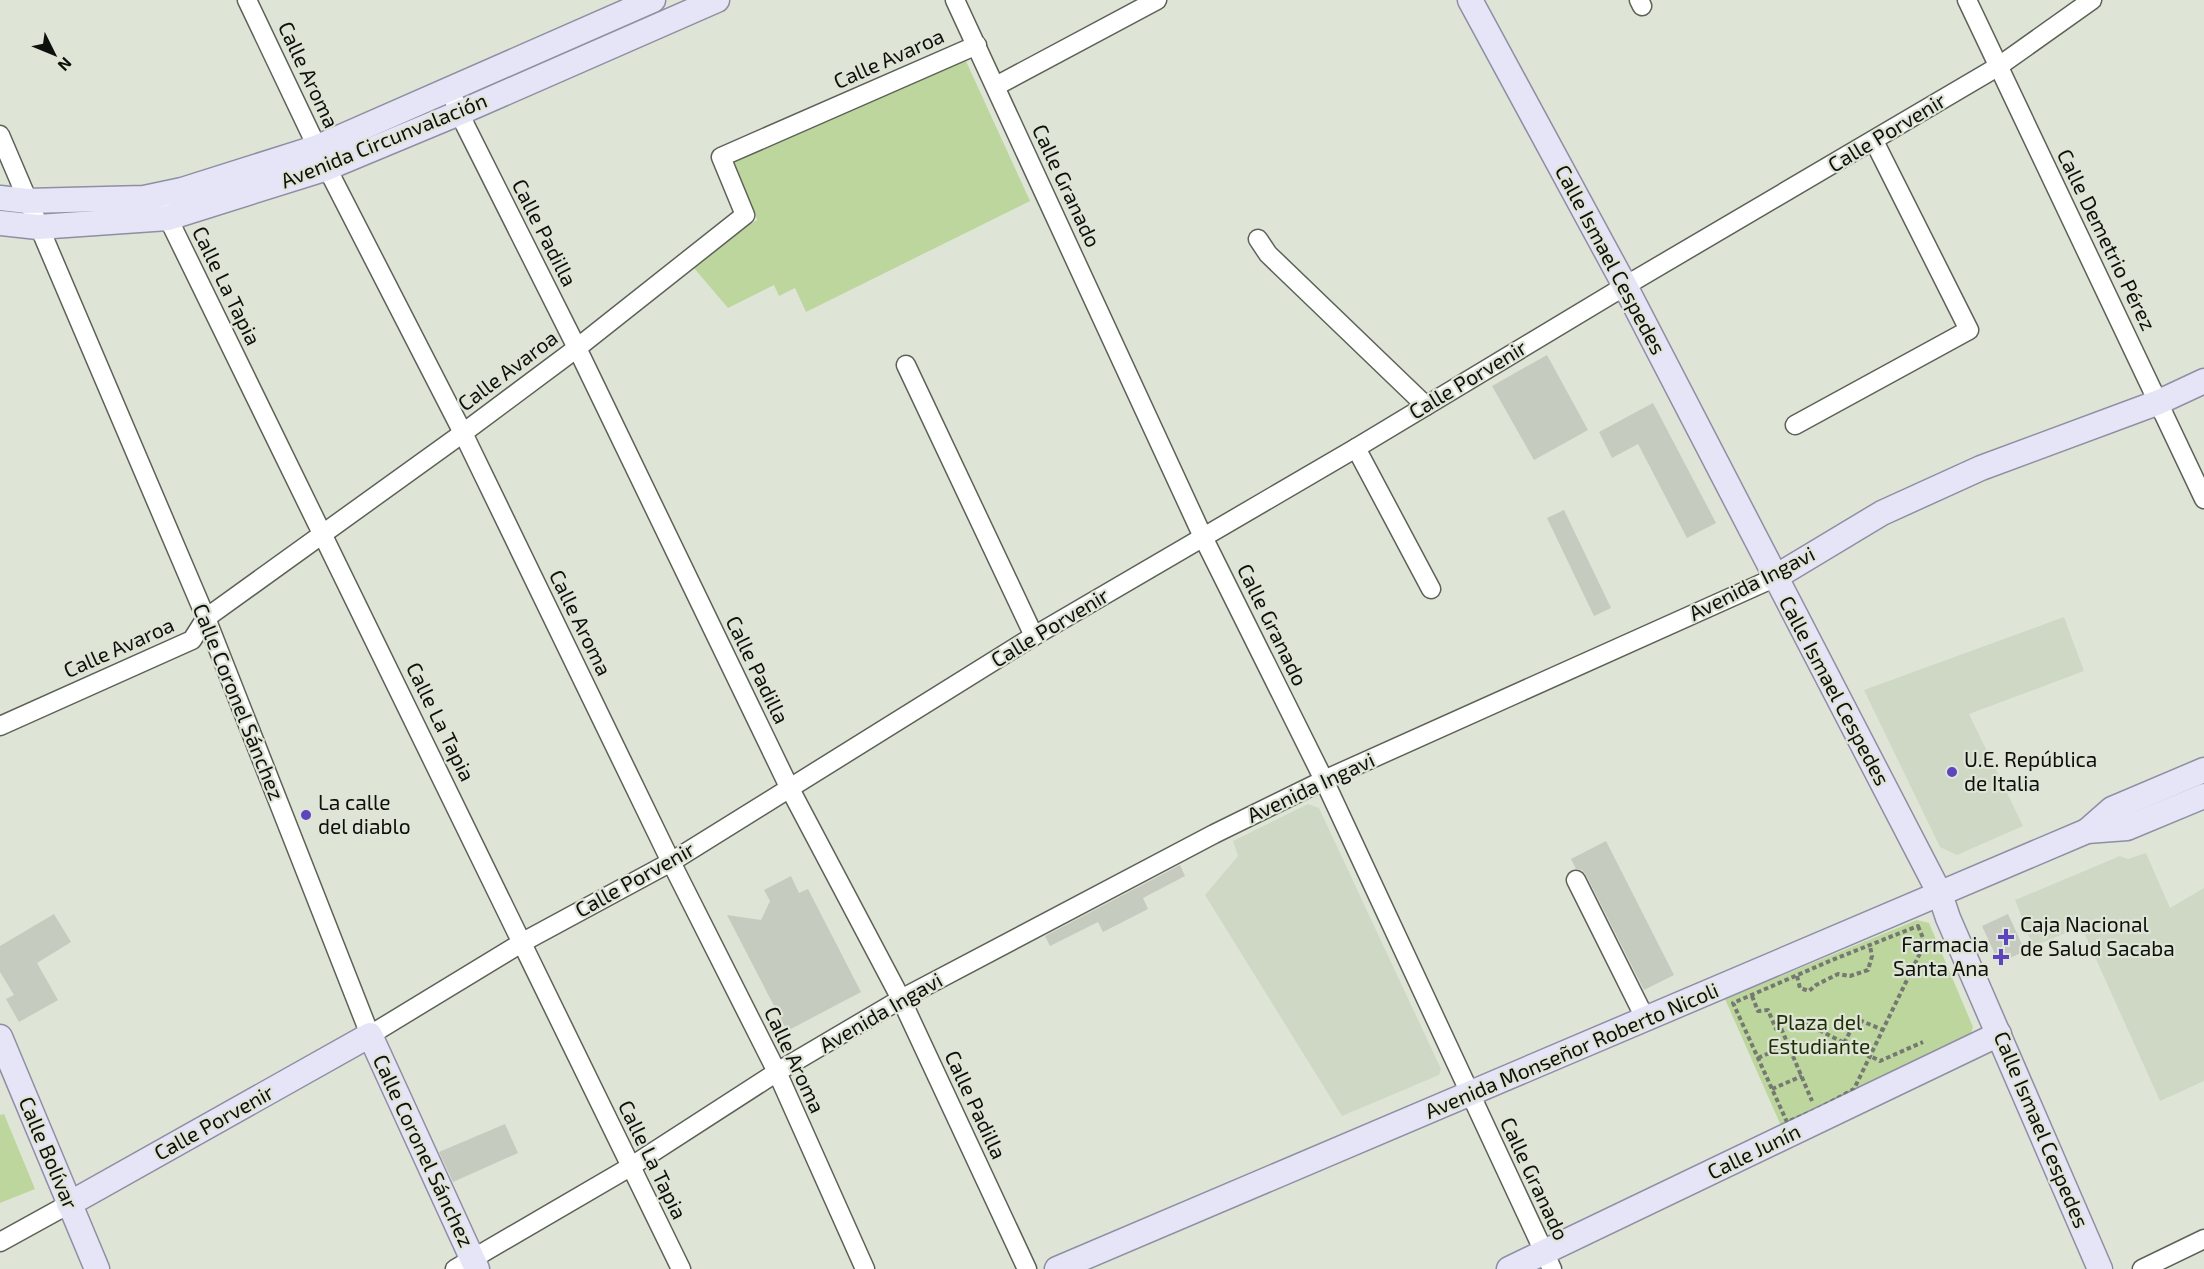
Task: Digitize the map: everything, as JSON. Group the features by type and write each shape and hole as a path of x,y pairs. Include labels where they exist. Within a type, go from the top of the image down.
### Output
{"main road":[{"name":"Avenida Circunvalación","path":"0,198 27,201 144,198 322,158 450,89 653,0"},
{"name":"Avenida Circunvalación","path":"0,223 38,227 168,218 322,158 459,113 717,0"},
{"name":"Calle Ismael Cespedes","path":"1470,0 1625,286 1774,578 1940,894 1948,918 2100,1269"},
{"name":"Avenida Ingavi","path":"1774,578 1882,513 1981,468 2159,402 2204,381"},
{"name":"Avenida Monseñor Roberto Nicoli","path":"1057,1269 2087,831 2112,809 2204,770"},
{"name":"Avenida Monseñor Roberto Nicoli","path":"2087,831 2127,828 2204,796"},
{"name":"Calle Junín","path":"1509,1269 1548,1261 1999,1034"},
{"name":"Calle Porvenir","path":"69,1204 370,1035"},
{"name":"Calle Coronel Sánchez","path":"370,1035 468,1266"},
{"name":"Calle Bolívar","path":"0,1037 98,1269"}],"street":[{"name":"Calle Aroma","path":"247,0 322,158 463,433 671,862 777,1072 865,1269"},
{"name":"Calle Granado","path":"955,0 1203,537 1324,780 1548,1261"},
{"path":"996,86 1157,0"},
{"name":"Calle Demetrio Pérez","path":"1967,0 2204,499"},
{"name":"Calle Porvenir","path":"370,1035 523,942 671,862 1034,636 1356,448 1625,286 1999,66 2092,0"},
{"name":"Calle Avaroa","path":"0,726 192,640 206,618 577,348 745,215 721,157 977,45"},
{"name":"Calle Padilla","path":"450,89 459,113 577,348 790,789 901,999 1027,1269"},
{"name":"Calle Coronel Sánchez","path":"0,135 206,618 370,1035"},
{"path":"1795,425 1969,330 1874,141"},
{"name":"Calle La Tapia","path":"163,194 168,218 681,1269"},
{"path":"1258,239 1268,254 1426,406"},
{"path":"906,365 1034,636"},
{"path":"1356,448 1431,588"},
{"name":"Avenida Ingavi","path":"468,1266 630,1167 777,1072 901,999 1214,834 1324,780 1774,578"},
{"path":"1576,880 1646,1020"},
{"name":"Calle Porvenir","path":"0,1242 69,1204"},
{"path":"2142,1269 2204,1239"}],"path":[{"path":"1854,1089 1925,943"},
{"path":"1797,975 1800,988 1809,991 1838,974 1850,976 1868,970 1872,956 1869,946"},
{"path":"1787,1122 1733,1004 1752,996 1758,1011 1768,1010 1776,1029 1781,1028 1816,1110"},
{"path":"1844,1043 1857,1019 1883,1030"},
{"path":"1799,1020 1880,1061 1923,1042"},
{"path":"1758,1058 1799,1040"},
{"path":"1772,1089 1802,1076"}],"shaded area":[{"path":"2064,617 2084,671 1969,714 2023,826 1957,855 1940,847 1864,690"},
{"path":"1308,804 1319,808 1441,1069 1439,1075 1342,1116 1205,895 1238,856 1233,841"},
{"path":"2146,853 2170,908 2204,888 2204,1081 2160,1101 2081,926 2033,947 2015,900 2120,856 2128,859"}],"green space":[{"path":"965,59 1030,201 806,312 795,288 779,296 774,285 728,308 688,261 757,220 732,159"},
{"name":"Plaza del Estudiante","path":"1917,920 1929,923 1973,1027 1970,1036 1782,1128 1725,999"},
{"path":"4,1114 35,1189 0,1203 0,1115"}],"building":[{"path":"1547,355 1588,430 1534,460 1492,386"},
{"path":"1653,403 1716,523 1687,538 1638,444 1612,458 1599,432"},
{"path":"1564,510 1611,608 1594,616 1547,518"},
{"path":"1606,841 1674,975 1644,990 1586,875 1582,870 1576,869 1571,859"},
{"path":"1180,865 1185,876 1143,898 1148,909 1103,932 1098,922 1050,946 1045,936"},
{"path":"791,876 799,893 808,889 861,992 787,1031 727,915 761,920 770,901 764,890"},
{"path":"54,914 71,942 37,963 58,1000 19,1022 6,999 14,995 0,972 0,946"},
{"path":"2008,914 2025,951 1999,963 1982,926"},
{"path":"505,1124 518,1153 453,1182 439,1152"}],"place":[{"name":"U.E. República de Italia","path":"1952,772"},
{"name":"La calle del diablo","path":"306,815"},
{"name":"Caja Nacional de Salud Sacaba","path":"2006,937"},
{"name":"Farmacia Santa Ana","path":"2001,957"}]}
